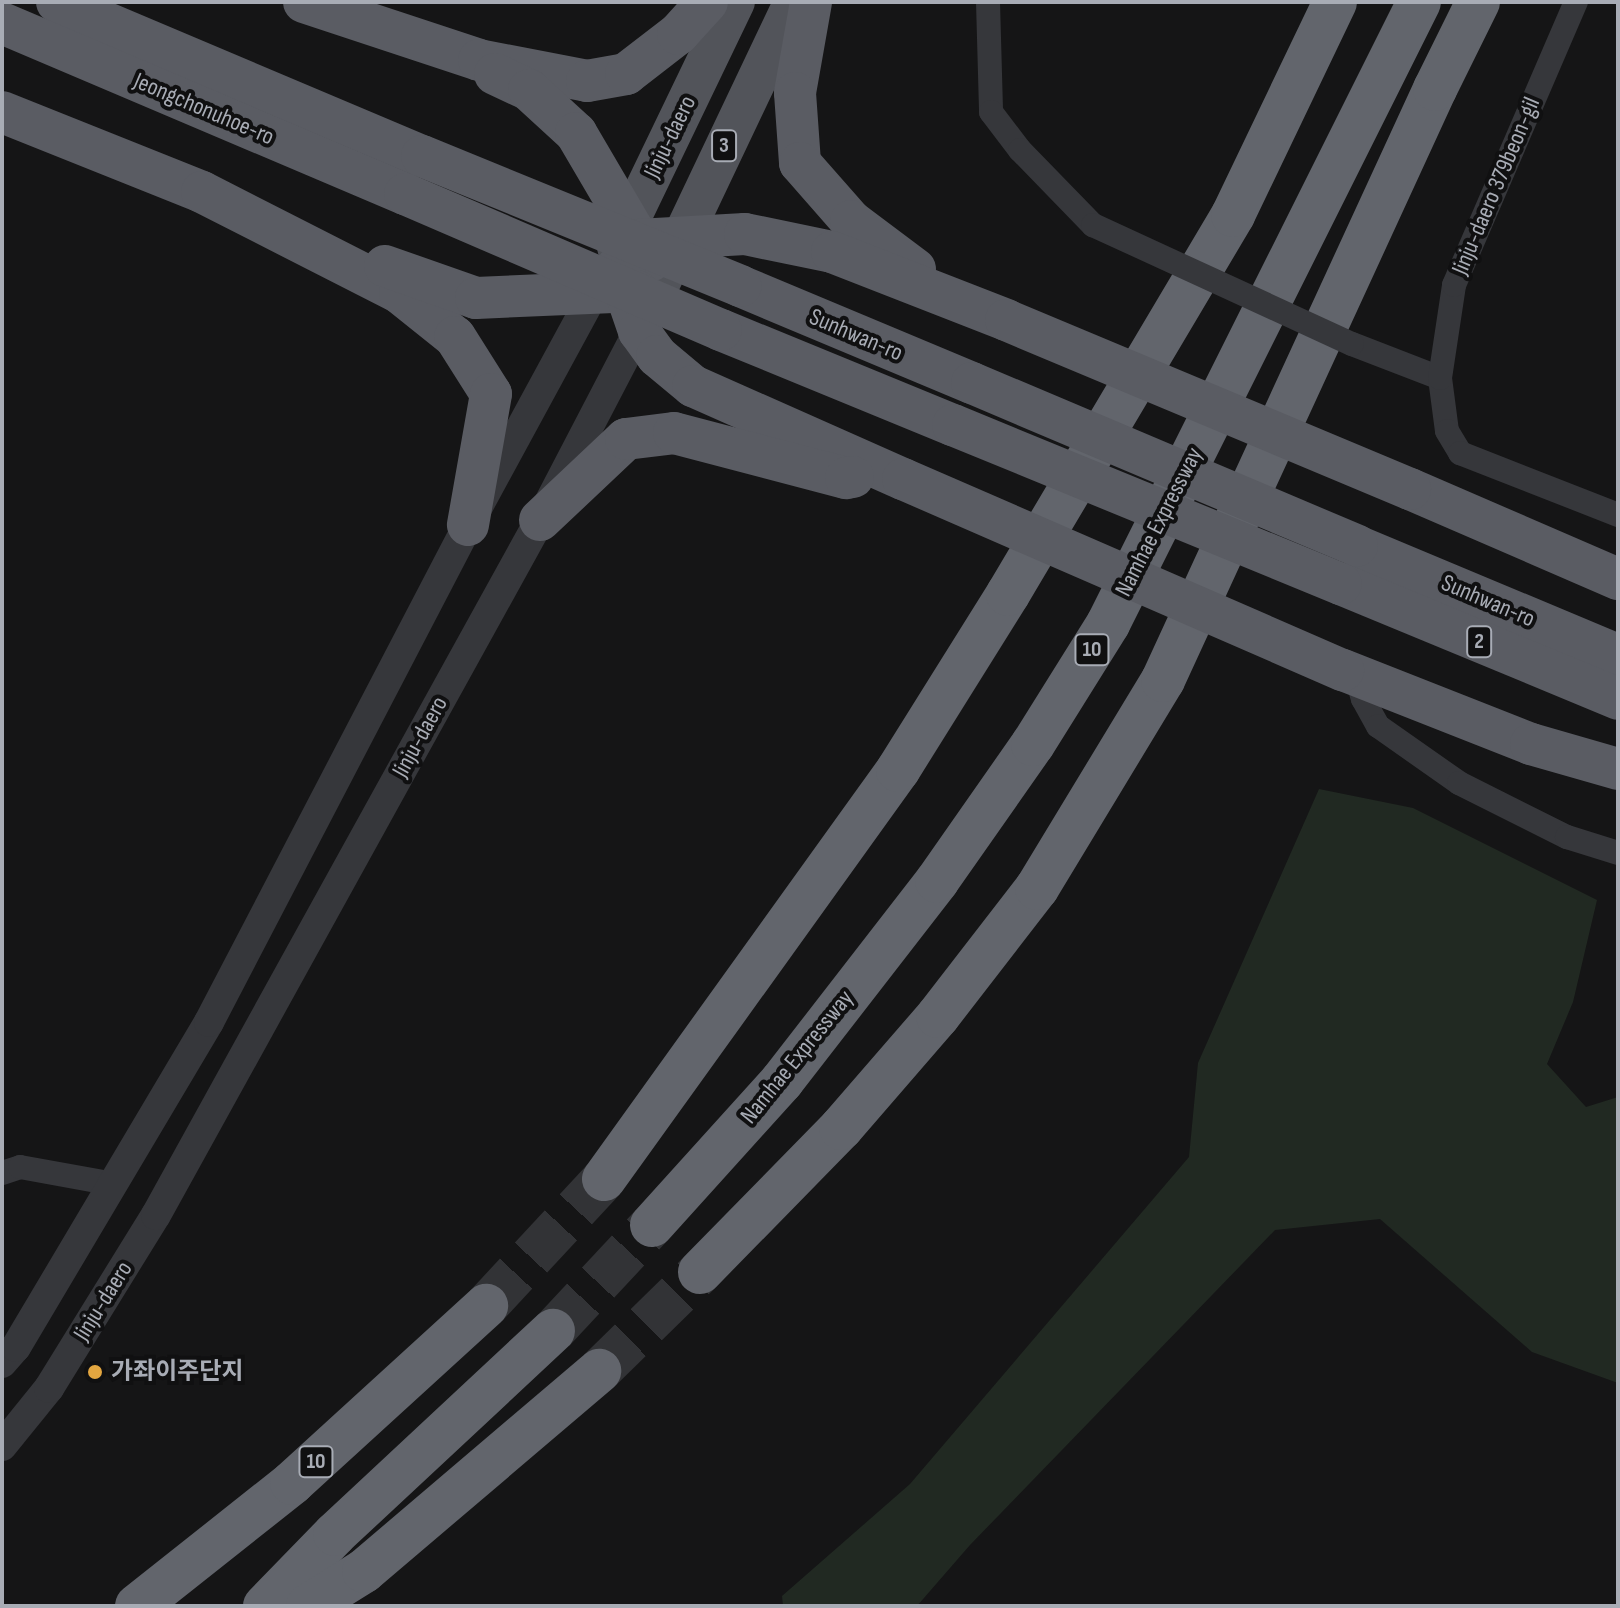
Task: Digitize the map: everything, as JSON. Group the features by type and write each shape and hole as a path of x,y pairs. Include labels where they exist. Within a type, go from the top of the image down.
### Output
{"highway":[{"name":"Jeongchonuhoe-ro","path":"57,2 740,286"},
{"path":"304,2 479,60 587,81 626,74 678,34 707,2"},
{"path":"811,2 795,93 800,163 851,221 934,284 991,315"},
{"path":"604,1179 898,770 1008,594 1233,215 1335,2"},
{"name":"Namhae Expressway","path":"652,1225 792,1068 937,881 1058,704 1108,624 1419,2"},
{"path":"700,1272 841,1128 938,1016 1037,888 1163,680 1478,2"},
{"path":"1435,89 1488,2"},
{"name":"Jeongchonuhoe-ro","path":"2,23 721,330"},
{"path":"423,41 529,90 576,133 630,264 639,331 657,356 693,386 1350,673 1531,744 1618,769"},
{"path":"2,112 416,279 476,298 630,264 681,236 745,234 832,252 1410,489 1618,579"},
{"path":"202,192 400,293 455,337 491,394 468,525"},
{"name":"Sunhwan-ro","path":"740,286 1618,655"},
{"name":"Sunhwan-ro","path":"721,330 1618,699"},
{"path":"540,520 626,439 674,433 846,478 895,475"},
{"name":"10","path":"137,1606 292,1483 486,1306"},
{"path":"265,1606 335,1534 553,1331"},
{"path":"308,1606 364,1571 599,1371"}],"main road":[{"name":"Jinju-daero","path":"630,264 735,2"},
{"name":"3","path":"681,236 794,2"}],"street":[{"path":"988,2 991,112 1020,150 1093,225 1352,344 1440,378"},
{"name":"Jinju-daero 379beon-gil","path":"1576,2 1454,285 1440,378 1447,431 1460,453 1618,515"},
{"name":"Jinju-daero","path":"2,1363 16,1347 209,1022 468,525 630,264"},
{"name":"Jinju-daero","path":"2,1446 49,1388 156,1215 540,520 639,331"},
{"path":"1350,673 1378,726 1459,783 1567,837 1618,853"},
{"path":"2,1173 20,1167 114,1184"}],"shaded area":[{"path":"1319,789 1413,808 1597,900 1573,1002 1547,1064 1586,1107 1618,1097 1618,1383 1532,1352 1380,1219 1275,1230 970,1545 917,1606 783,1606 782,1596 910,1484 1189,1157 1198,1063"}],"tunnel":[{"path":"486,1306 604,1179"},
{"path":"553,1331 652,1225"},
{"path":"599,1371 700,1272"}],"place":[{"name":"가좌이주단지","path":"95,1372"}]}
